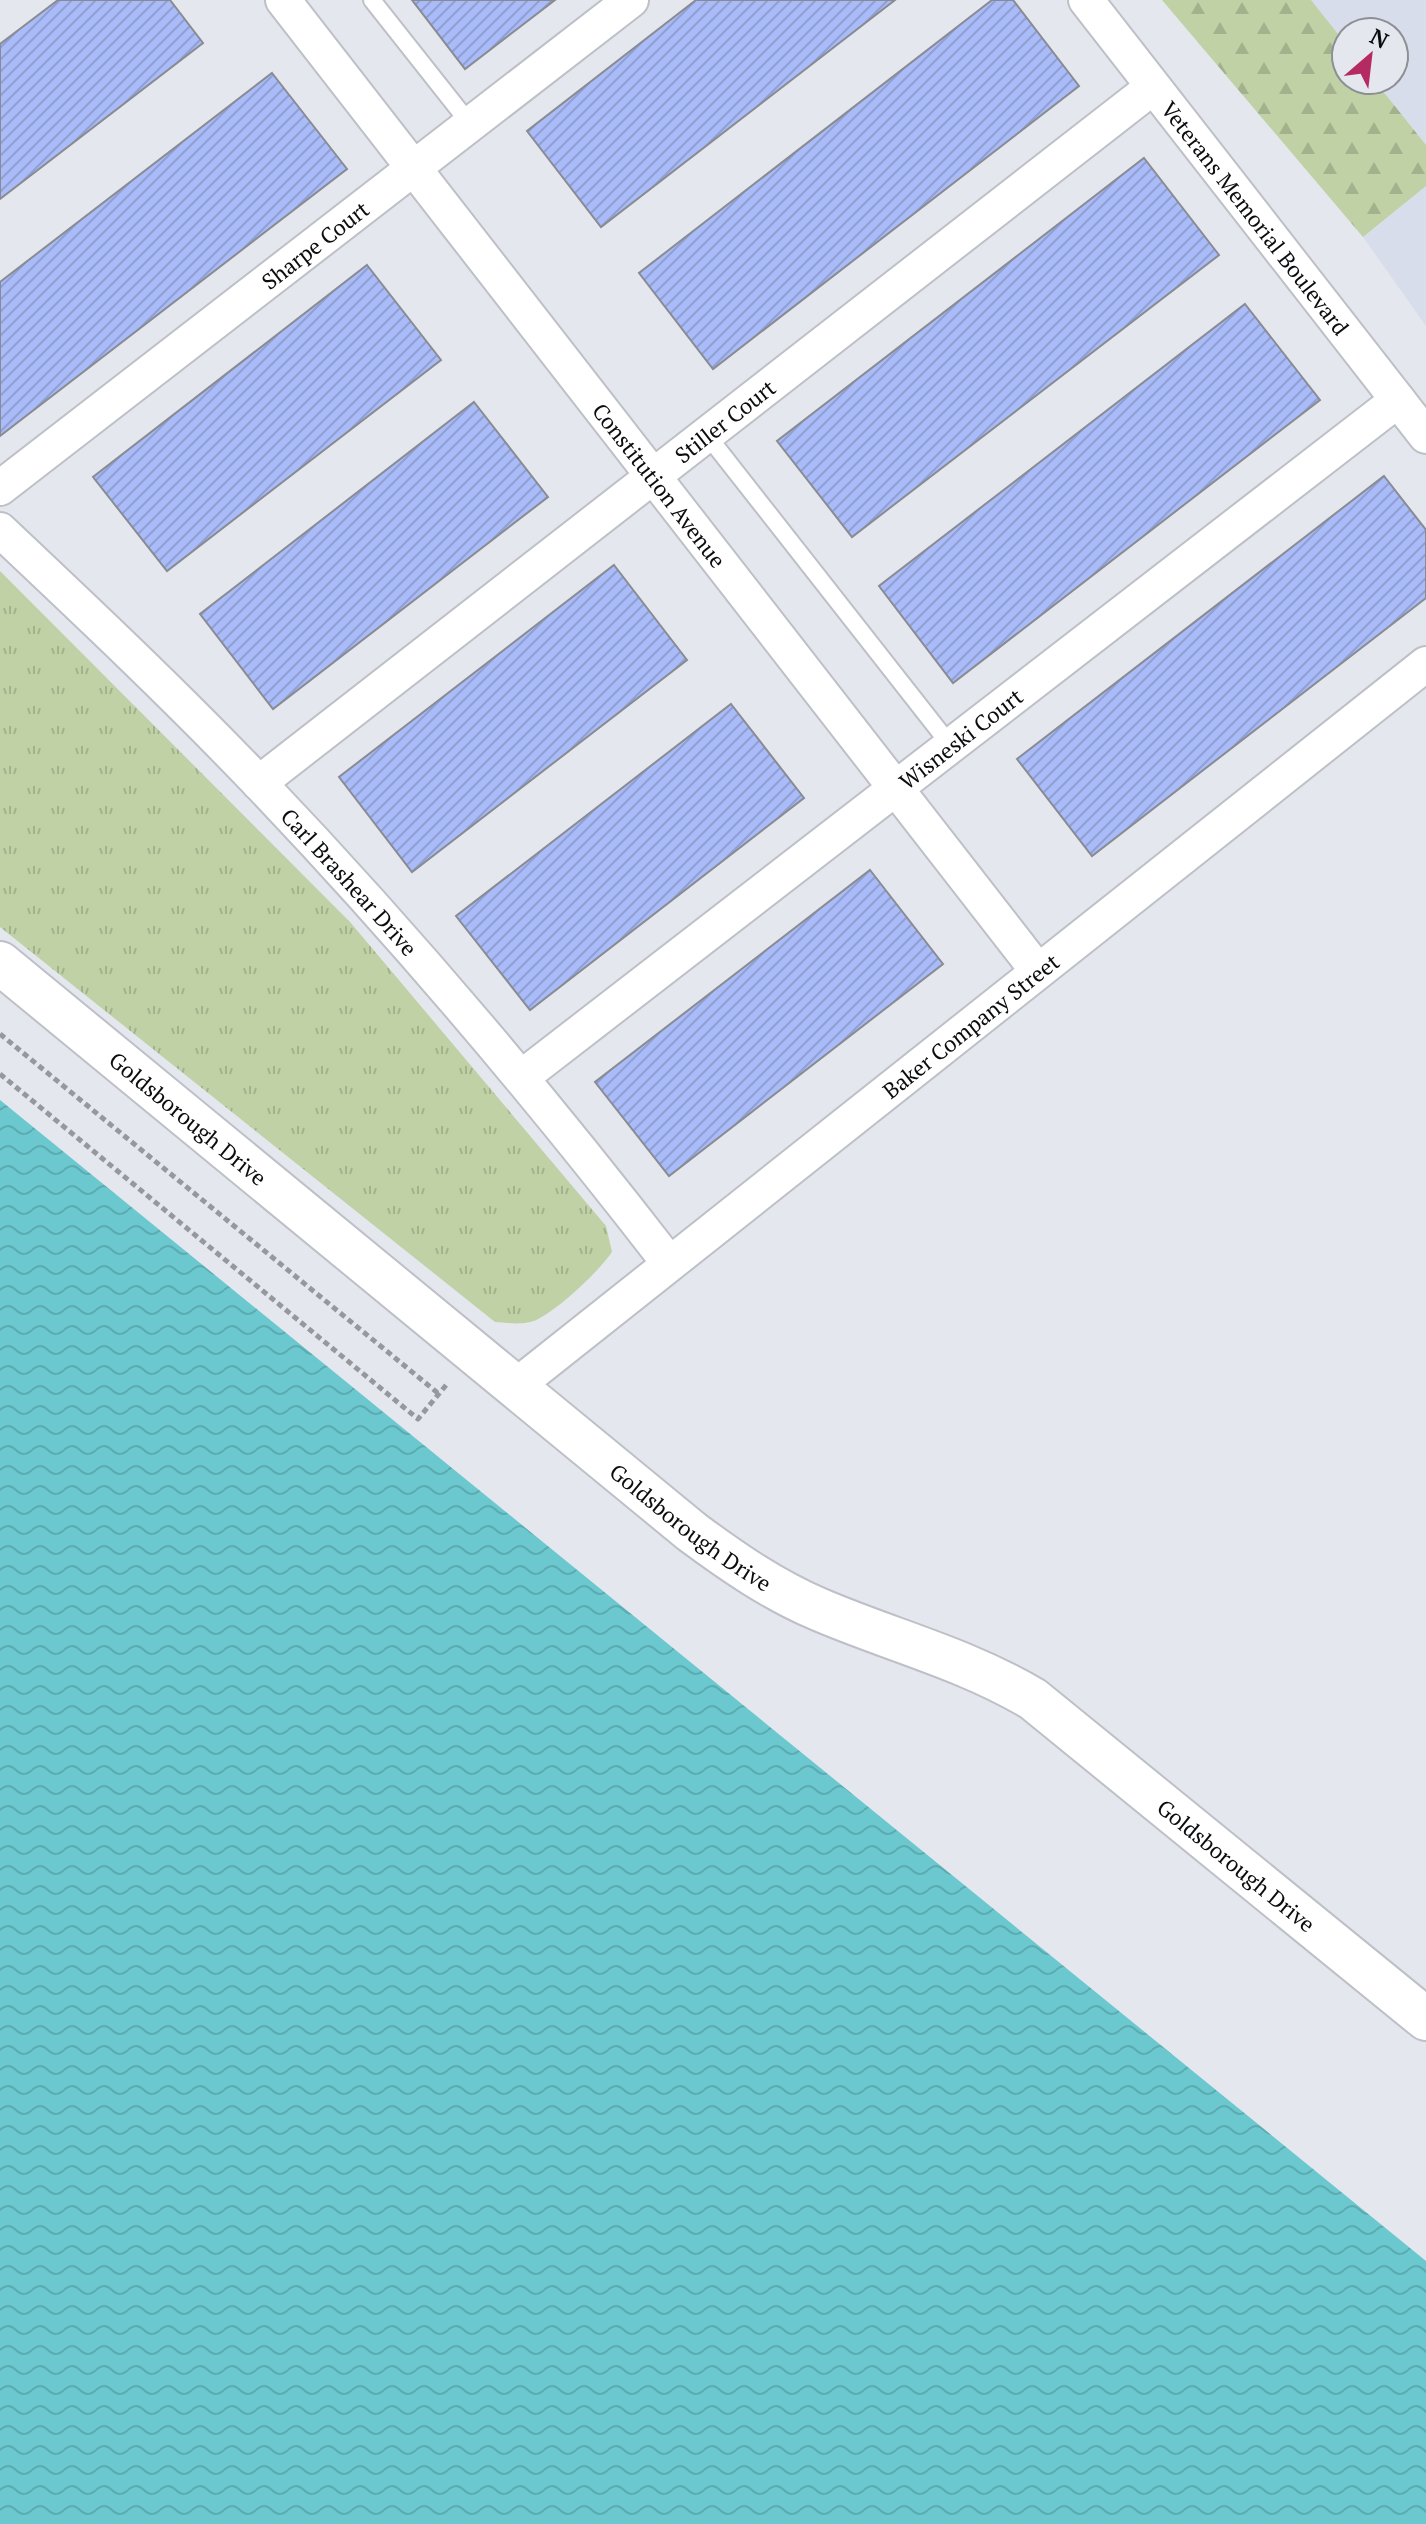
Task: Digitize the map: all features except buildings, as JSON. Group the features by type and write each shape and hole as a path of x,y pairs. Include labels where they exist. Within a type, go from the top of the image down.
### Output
{"street":[{"name":"Constitution Avenue","path":"283,0 1037,970"},
{"name":"Sharpe Court","path":"0,488 631,0"},
{"name":"Veterans Memorial Boulevard","path":"1086,0 1426,436"},
{"name":"Stiller Court","path":"259,783 1153,87"},
{"name":"Wisneski Court","path":"522,1077 1398,400"},
{"name":"Carl Brashear Drive","path":"0,530 259,783 402,938 522,1077 669,1263"},
{"name":"Baker Company Street","path":"516,1386 1426,664"},
{"name":"Goldsborough Drive","path":"0,963 692,1532 752,1573 814,1607 974,1666 1033,1699 1426,2019"}],"lane":[{"path":"372,0 470,124"},
{"path":"707,435 951,746"}],"path":[{"path":"0,1034 439,1394 418,1419 0,1074"}],"shaded area":[{"path":"1311,0 1426,0 1426,145 1387,96 1410,96 1410,16 1330,16 1330,24"},
{"path":"1426,186 1426,326 1363,237"}],"green space":[{"path":"1162,0 1311,0 1330,24 1330,96 1387,96 1426,145 1426,186 1363,237"},
{"path":"0,571 350,922 606,1226 612,1252 589,1279 559,1305 530,1322 495,1322 0,927"}],"water":[{"path":"0,1100 1426,2261 1426,2524 0,2524"}]}
